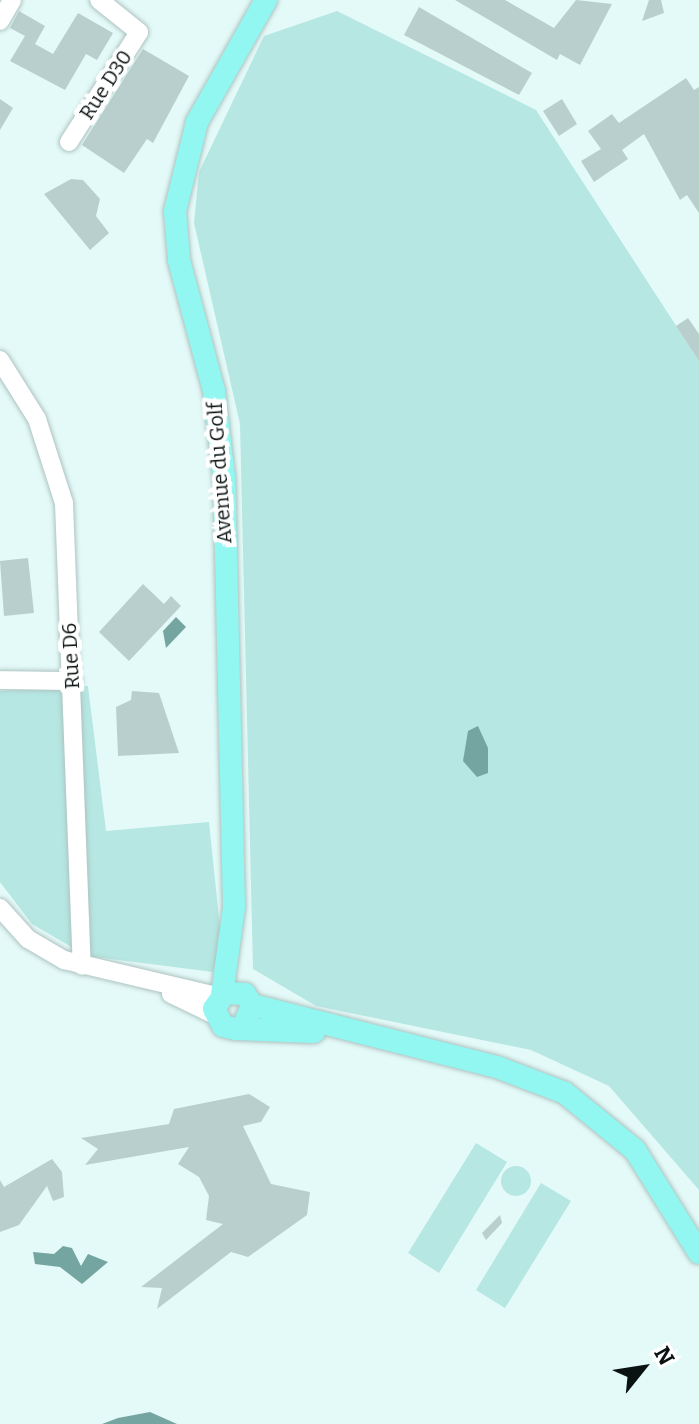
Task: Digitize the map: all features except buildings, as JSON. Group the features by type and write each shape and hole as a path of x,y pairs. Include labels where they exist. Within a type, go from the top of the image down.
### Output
{"main road":[{"name":"Avenue du Golf","path":"231,1001 234,924 220,425 179,260 175,211 197,122 266,0"},
{"path":"231,1001 242,1029"},
{"path":"231,1001 223,1026 347,1034"},
{"path":"231,1001 347,1034 497,1067 565,1093 635,1150 699,1253"}],"street":[{"path":"0,21 12,0"},
{"name":"Rue D30","path":"69,142 139,32 99,0"},
{"name":"Rue D6","path":"0,360 37,419 64,503 82,966"},
{"path":"0,680 73,681"},
{"path":"0,908 43,950 82,966 231,1001"}],"shaded area":[{"path":"337,11 536,110 699,361 699,1190 609,1086 531,1050 316,1006 253,969 240,424 194,223 199,172 264,36"},
{"path":"176,617 186,627 166,648 163,631"},
{"path":"88,686 106,831 209,822 221,937 213,972 87,956 32,924 0,882 0,691"},
{"path":"478,726 488,748 488,773 477,777 463,761 468,731"},
{"path":"476,1143 507,1162 439,1273 408,1253"},
{"path":"516,1166 527,1170 531,1181 527,1192 516,1196 505,1192 501,1181 505,1170"},
{"path":"541,1183 571,1201 505,1308 476,1290"},
{"path":"63,1246 72,1248 81,1266 88,1254 108,1262 82,1284 60,1267 35,1264 33,1252 54,1254"},
{"path":"150,1412 177,1424 102,1424 118,1418"}]}
